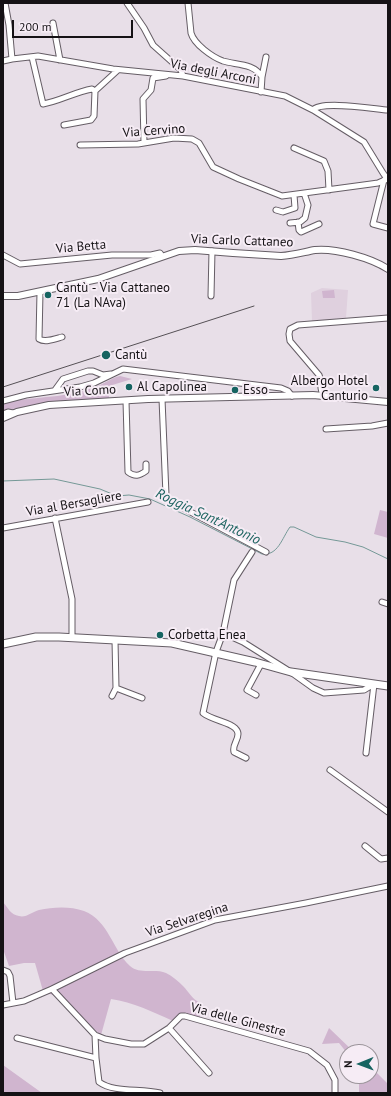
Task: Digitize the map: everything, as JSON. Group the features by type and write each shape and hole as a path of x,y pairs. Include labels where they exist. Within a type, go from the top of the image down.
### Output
{"main road":[{"path":"3,644 36,637 172,643 216,652 291,672 388,686"},
{"path":"3,650 20,640"}],"street":[{"path":"4,3 12,59"},
{"path":"127,3 152,43 181,70 183,76"},
{"path":"188,3 191,33 196,44 220,60 252,68 260,73 262,77"},
{"path":"53,23 60,60"},
{"path":"32,56 43,104 50,103 92,88 95,91"},
{"name":"Via degli Arconi","path":"3,61 38,56 118,70 183,76 289,98 313,110 364,142 386,180"},
{"path":"261,92 266,57"},
{"path":"64,125 91,120 94,116 95,91 118,70"},
{"path":"144,143 143,99 150,90 153,78 174,75"},
{"path":"313,110 318,106 344,105 388,110"},
{"name":"Via Cervino","path":"80,145 144,143 174,138 195,140 199,143 213,166 279,195 286,196 371,184 386,180"},
{"path":"294,148 324,162 328,171 329,190"},
{"path":"386,180 373,224 388,228"},
{"path":"290,223 298,222 305,218 308,205 304,193"},
{"path":"276,210 283,212 295,208 294,195"},
{"path":"298,222 299,230 301,232 319,224"},
{"name":"Via Carlo Cattaneo","path":"3,296 18,296 98,279 174,252 187,250 281,256 322,250 340,251 376,263 388,269"},
{"path":"212,251 212,296"},
{"name":"Via Betta","path":"3,255 20,264 112,255 151,255 160,253 162,256"},
{"path":"40,292 39,339 44,341 62,337"},
{"path":"324,396 319,375 290,341 289,331 292,327 298,325 388,318"},
{"path":"3,401 26,395 80,387 94,383 123,369 281,388 288,390 292,396"},
{"path":"54,391 63,379 85,372 91,371 103,375 112,374"},
{"path":"313,395 321,383"},
{"name":"Via Como","path":"3,418 13,413 40,406 63,403 126,400 313,395 388,402"},
{"path":"162,399 166,495 168,500 266,552"},
{"path":"126,400 128,472 134,476 139,476 146,471 146,464"},
{"path":"3,414 8,412 13,413"},
{"path":"326,429 372,426 388,423"},
{"name":"Via al Bersagliere","path":"3,528 148,502"},
{"path":"55,518 72,600 72,638"},
{"path":"246,758 234,752 233,748 238,736 238,731 235,727 210,718 203,713 216,652 223,633 234,580 252,552"},
{"path":"382,602 388,604"},
{"path":"223,633 243,642 291,672 313,688 324,693 364,690 374,684"},
{"path":"112,696 116,688 115,640"},
{"path":"256,695 247,690 258,663 259,653"},
{"path":"366,753 374,684"},
{"path":"116,688 142,698"},
{"path":"330,770 388,812"},
{"path":"365,846 381,859 388,858"},
{"name":"Via Selvaregina","path":"3,1005 24,1001 52,990 125,953 215,920 306,904 388,886"},
{"path":"3,970 8,972 10,976 13,1004"},
{"name":"Via delle Ginestre","path":"52,990 95,1035 105,1040 144,1044 169,1028 181,1016 185,1016 309,1051 327,1065 335,1080 335,1093"},
{"path":"169,1028 209,1073"},
{"path":"95,1035 99,1082 103,1085 112,1087 160,1093"},
{"path":"17,1038 96,1058"}],"shaded area":[{"path":"322,288 348,290 346,318 312,321 311,293"},
{"path":"334,290 335,298 323,298 322,291"},
{"path":"120,376 132,379 109,386 109,399 62,401 7,410 3,412 3,403 75,393 96,387"},
{"path":"380,510 388,512 388,538 374,534"},
{"path":"3,902 12,913 22,916 27,916 39,910 50,908 73,908 84,911 99,921 105,928 119,952 130,966 134,969 143,971 157,971 166,973 183,986 200,1003 200,1022 178,1018 173,1021 135,1005 111,999 101,1035 55,996 43,991 35,963 24,963 9,966 3,949"},
{"path":"329,1028 346,1044 339,1043 322,1044"},
{"path":"3,1065 42,1093 3,1093"},
{"path":"379,1075 388,1084 388,1093 359,1093 359,1084 379,1084"}],"waterway":[{"name":"Roggia Sant'Antonio","path":"3,481 54,479 100,489 117,496 129,495 150,499 190,517 262,554 267,554 276,549 290,527 294,527 316,537 363,547 388,559"}],"railway":[{"path":"3,387 254,306"}],"place":[{"name":"Cantù - Via Cattaneo 71 (La NAva)","path":"48,295"},
{"name":"Cantù","path":"106,355"},
{"name":"Al Capolinea","path":"129,387"},
{"name":"Albergo Hotel Canturio","path":"376,388"},
{"name":"Esso","path":"235,390"},
{"name":"Corbetta Enea","path":"160,635"}]}
